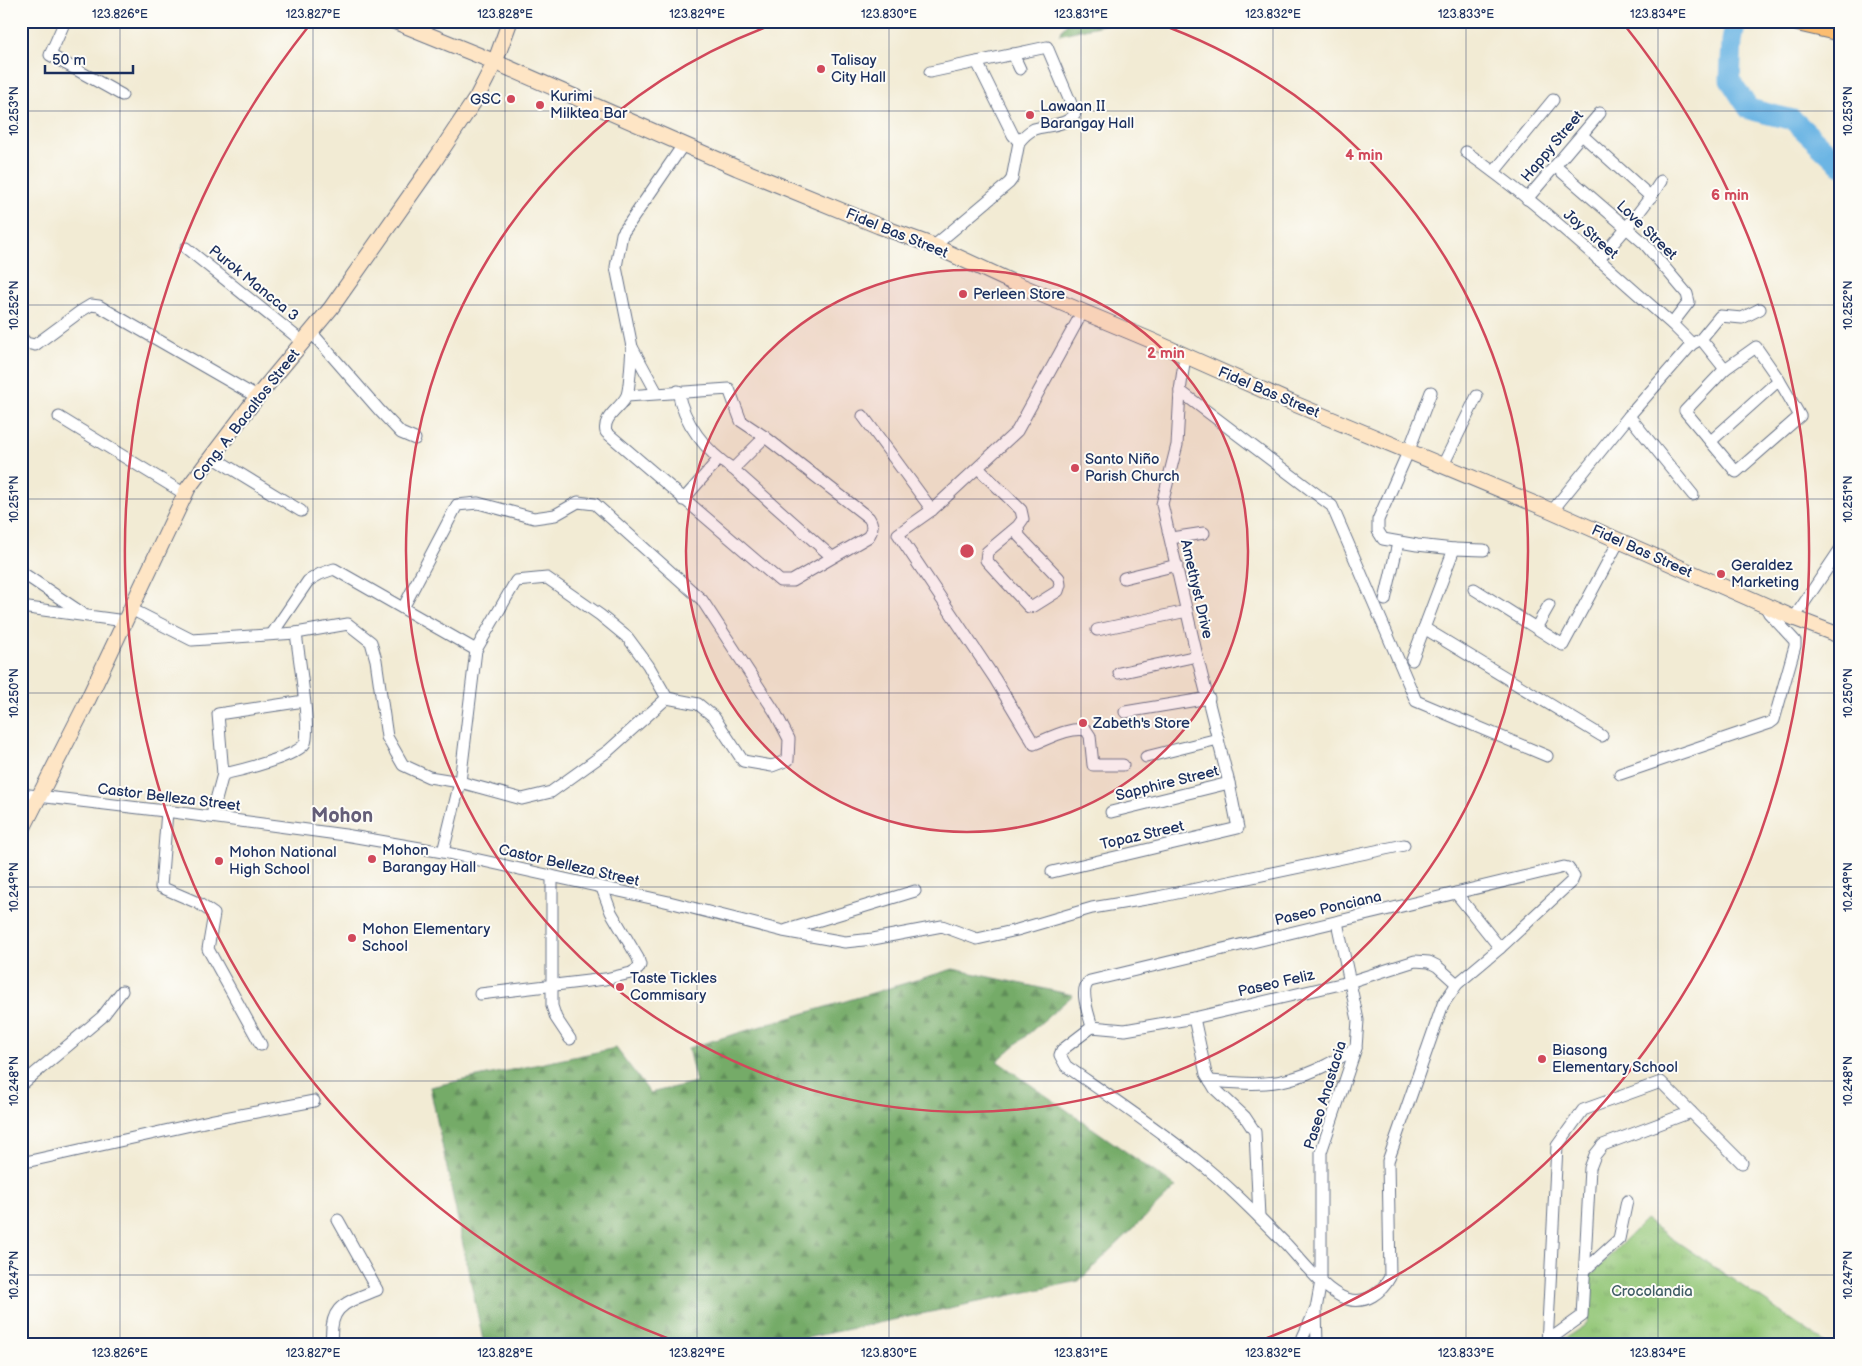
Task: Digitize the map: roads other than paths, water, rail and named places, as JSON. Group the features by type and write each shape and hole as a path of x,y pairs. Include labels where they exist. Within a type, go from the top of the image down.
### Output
{"highway":[{"path":"1798,21 1841,31"}],"street":[{"path":"65,21 50,55 122,95"},
{"name":"Fidel Bas Street","path":"394,21 495,62 684,145 870,222 934,246 1014,283 1083,311 1299,406 1409,450 1794,618 1841,636"},
{"name":"Cong. A. Bacaltos Street","path":"21,832 84,708 185,494 211,456 257,397 331,308 433,163 477,98 495,62 510,21"},
{"path":"930,72 1047,47 1075,113 1071,118 1049,127 1035,129 1019,142 1012,179 1009,183 934,246"},
{"path":"1013,54 1020,69"},
{"path":"976,62 1013,135 1019,142"},
{"path":"1494,172 1553,100"},
{"name":"Happy Street","path":"1527,198 1600,113"},
{"path":"1582,134 1651,197"},
{"path":"656,393 632,347 616,267 622,234 684,145"},
{"name":"Joy Street","path":"1466,152 1527,198 1725,368"},
{"name":"Love Street","path":"1555,166 1649,249 1689,298 1687,305 1672,324"},
{"path":"1598,260 1627,229 1651,197 1660,181"},
{"name":"Purok Mancca 3","path":"186,248 307,337 401,432 415,439"},
{"path":"21,337 26,343 35,345 90,305 99,306 257,397"},
{"path":"1552,511 1629,416 1720,316 1742,318 1760,309"},
{"path":"1083,311 1017,431 932,510 898,534 995,679 1034,744 1068,731 1084,729 1090,736 1093,765 1123,765"},
{"path":"627,396 729,389 741,420 870,520 872,530 870,535 792,581 780,581 683,500 606,432 605,427 613,411 627,396 632,347"},
{"path":"1756,347 1779,380 1800,416 1736,472 1685,411 1725,368 1756,347"},
{"name":"Amethyst Drive","path":"1185,356 1180,391 1177,445 1162,504 1229,783 1238,828"},
{"path":"1710,441 1779,380"},
{"path":"678,391 688,421 718,460 733,469 832,557"},
{"path":"1180,391 1332,506 1416,701 1547,756"},
{"path":"1431,392 1409,450 1378,520 1378,531 1383,539 1398,543 1484,550"},
{"path":"1443,465 1477,396"},
{"path":"863,416 932,510"},
{"path":"1629,416 1693,495"},
{"path":"59,417 185,494"},
{"path":"733,469 765,437"},
{"path":"211,456 301,511"},
{"path":"683,500 718,460"},
{"path":"978,468 1020,510 1023,519 1018,526 988,552 986,560 1029,607 1058,592 1060,585 1059,578 1023,542 1019,536 1018,526"},
{"path":"403,608 457,504 478,503 534,518 555,515 578,502 595,504 702,600 789,738 788,760 772,766 743,761 714,717 698,704 666,698"},
{"path":"1171,538 1204,533"},
{"path":"1474,589 1563,645 1619,541"},
{"path":"1385,600 1398,543"},
{"path":"1794,618 1841,548"},
{"path":"1412,660 1454,549"},
{"path":"1124,578 1177,565"},
{"path":"272,634 308,581 334,569 476,650"},
{"path":"21,572 84,614"},
{"path":"443,852 460,782 476,650 516,581 547,578 593,610 628,638 648,665 666,698"},
{"path":"1620,774 1770,723 1774,720 1795,641 1769,613 1764,604"},
{"path":"1536,628 1549,605"},
{"path":"21,607 84,614 128,615 192,640 296,633 348,624 371,642 376,660 387,737 403,765 429,777 460,782 522,799 551,792 608,751 666,698"},
{"path":"1097,630 1187,611"},
{"path":"1424,628 1602,736"},
{"path":"223,774 289,755 305,744 307,738 304,701 296,633"},
{"path":"1119,673 1197,656"},
{"path":"1125,712 1209,698"},
{"path":"213,810 223,774 218,714 304,701"},
{"path":"1146,757 1218,738"},
{"name":"Sapphire Street","path":"1111,812 1229,783"},
{"name":"Castor Belleza Street","path":"21,794 345,835 443,852 669,902 783,931 845,942 873,939 942,926 977,939 1092,908 1158,897 1404,845"},
{"path":"167,811 161,887 198,903 214,914 208,949 261,1045"},
{"name":"Topaz Street","path":"1052,872 1238,828"},
{"name":"Paseo Ponciana","path":"1092,1026 1084,990 1090,981 1564,867 1572,871 1574,876 1572,881 1500,948"},
{"path":"552,876 552,1006 556,1018 570,1038"},
{"path":"480,994 605,979 631,973 640,967 638,958 608,905 602,888"},
{"path":"783,931 915,892"},
{"path":"1092,1026 1062,1050 1060,1055 1066,1066 1196,1159 1259,1217 1321,1281 1342,1297 1350,1300 1361,1300 1379,1293 1390,1277 1388,1161 1443,1004 1457,984 1500,948 1456,893"},
{"name":"Paseo Anastacia","path":"1317,1345 1316,1309 1321,1281 1321,1152 1356,1048 1358,1020 1337,922"},
{"name":"Paseo Feliz","path":"1092,1026 1125,1030 1194,1018 1349,982 1415,961 1429,962 1437,966 1457,984"},
{"path":"21,1085 102,1017 122,991"},
{"path":"1194,1018 1206,1074 1215,1089 1245,1117 1255,1132 1259,1217"},
{"path":"1210,1081 1248,1084 1289,1080 1328,1065 1356,1048"},
{"path":"1547,1343 1557,1146 1582,1110 1661,1082 1742,1162"},
{"path":"21,1163 209,1121 314,1101"},
{"path":"1547,1343 1582,1316 1590,1168 1595,1155 1603,1145 1691,1112"},
{"path":"1585,1270 1619,1239 1627,1201"},
{"path":"332,1345 330,1329 335,1314 346,1302 376,1290 338,1220"},
{"name":"Paseo Anastacia","path":"1302,1345 1303,1337 1316,1309"}],"waterway":[{"path":"1736,21 1732,41 1730,80 1749,109 1793,120 1841,165"}],"place":[{"name":"Talisay City Hall","path":"821,69"},
{"name":"GSC","path":"511,99"},
{"name":"Kurimi Milktea Bar","path":"540,105"},
{"name":"Lawaan II Barangay Hall","path":"1030,115"},
{"name":"Perleen Store","path":"963,294"},
{"name":"Santo Niño Parish Church","path":"1075,468"},
{"name":"Geraldez Marketing","path":"1721,574"},
{"name":"Zabeth's Store","path":"1083,723"},
{"name":"Mohon Barangay Hall","path":"372,859"},
{"name":"Mohon National High School","path":"219,861"},
{"name":"Mohon Elementary School","path":"352,938"},
{"name":"Taste Tickles Commisary","path":"620,987"},
{"name":"Biasong Elementary School","path":"1542,1059"}],"district":[{"name":"Mohon","path":"342,815"}],"park label":[{"name":"Crocolandia","path":"1652,1291"}]}
